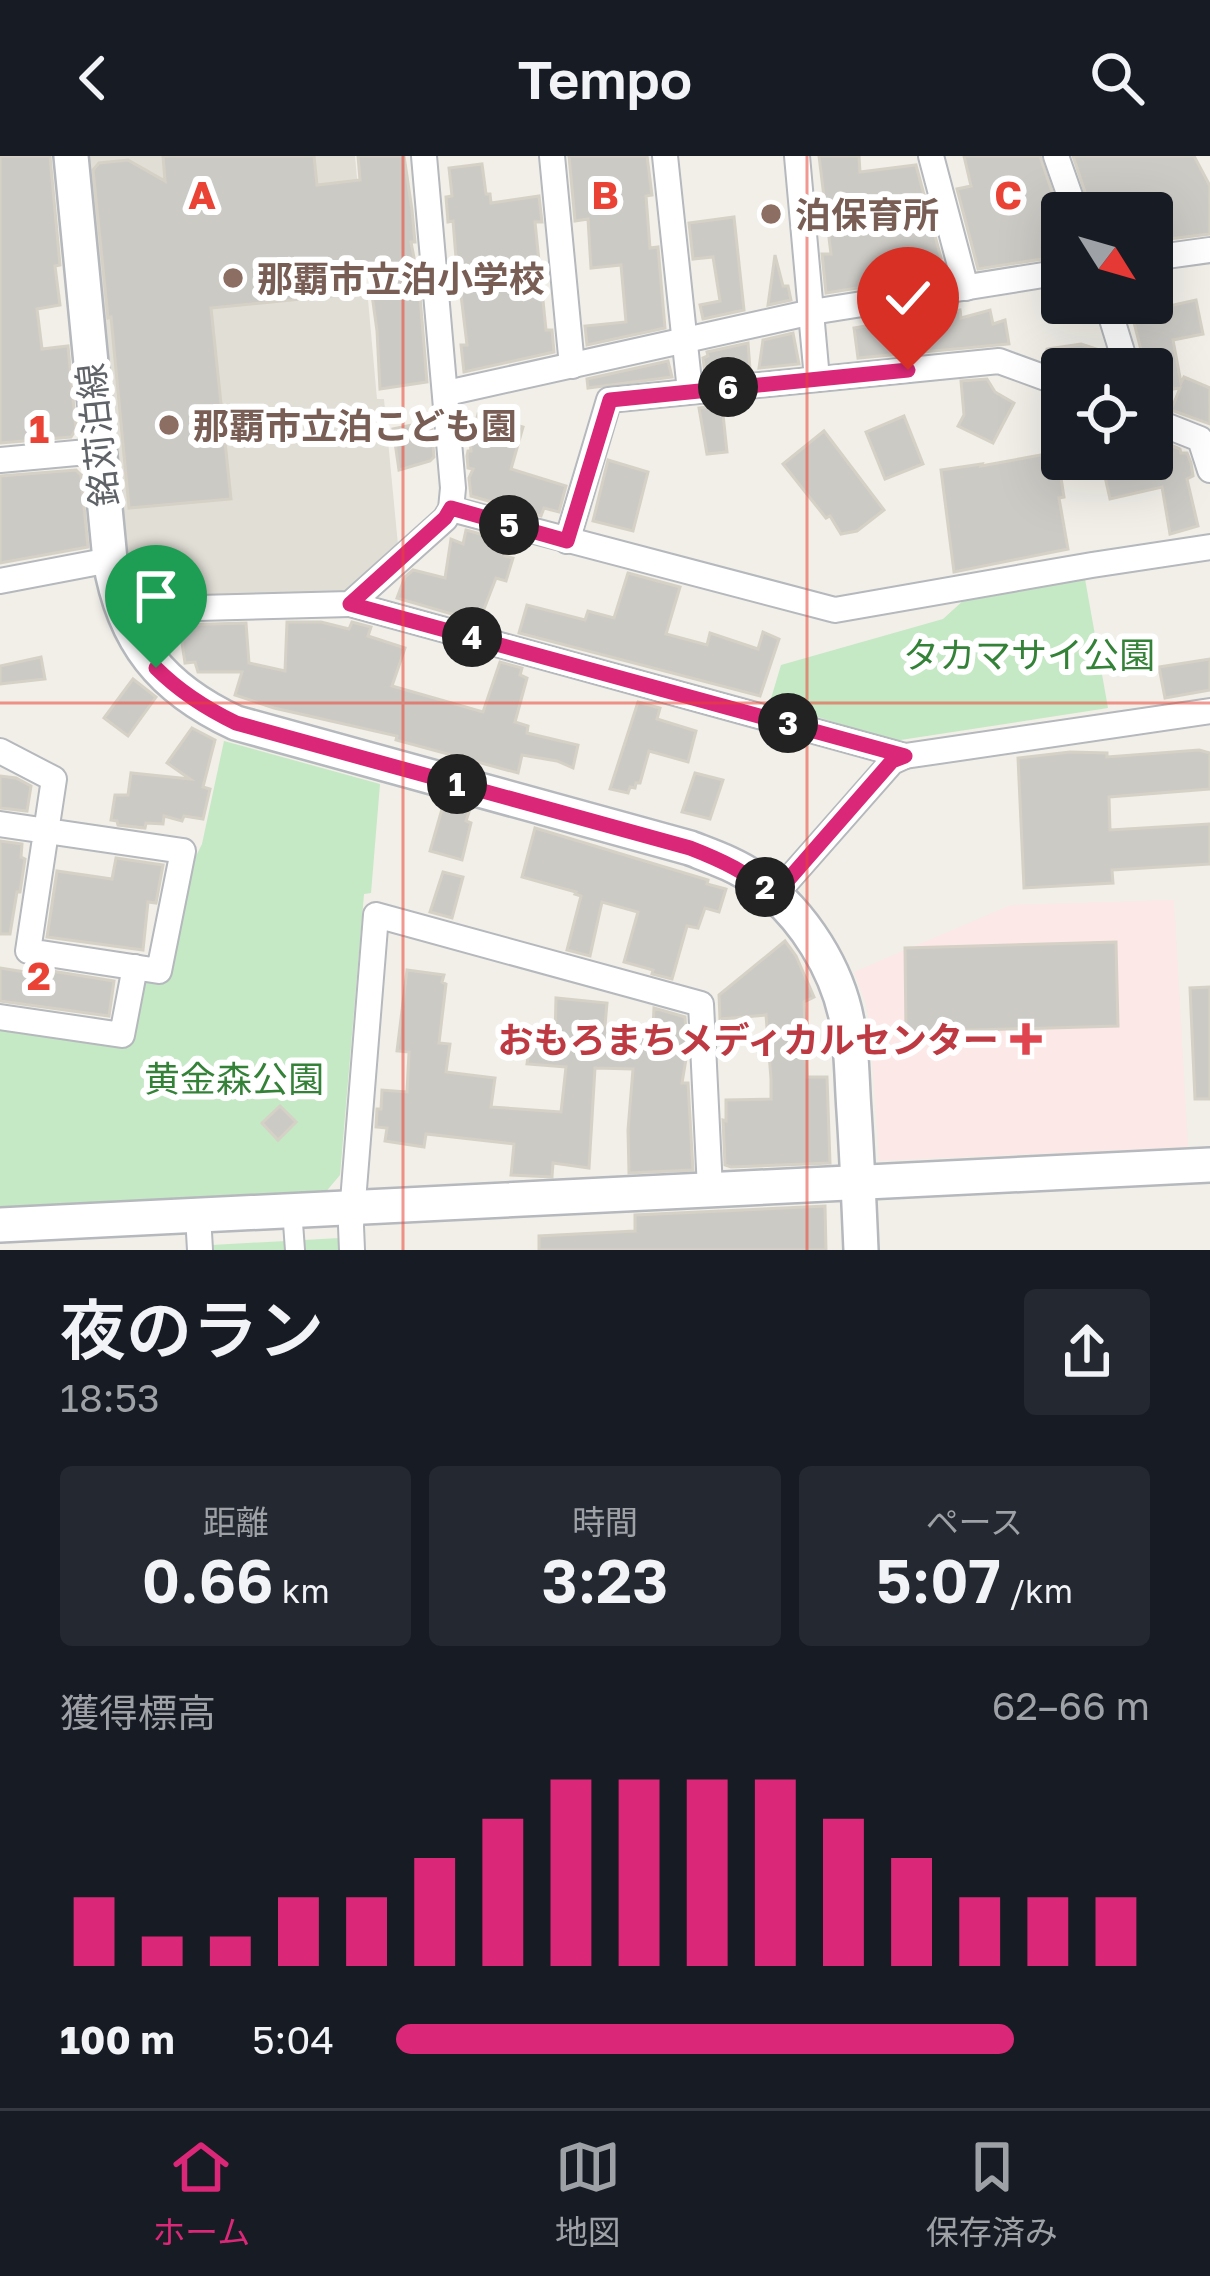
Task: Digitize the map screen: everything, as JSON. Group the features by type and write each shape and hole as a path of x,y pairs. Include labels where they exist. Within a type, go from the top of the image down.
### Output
{"street":[{"name":"銘苅泊線","path":"71,156 110,560 121,610 144,652 171,682 236,723 690,848 758,880 804,926 841,999 848,1027 861,1250"},
{"path":"350,604 451,508 447,393 424,156"},
{"path":"552,156 572,366"},
{"path":"665,156 690,391"},
{"path":"797,156 817,380"},
{"path":"931,156 966,288"},
{"path":"1056,156 1069,192"},
{"path":"1173,255 1210,250"},
{"path":"447,393 812,312 1041,276"},
{"path":"567,541 610,400 999,361 1041,376"},
{"path":"1173,428 1200,439 1210,470"},
{"path":"0,460 98,451"},
{"path":"451,508 835,610 1210,547"},
{"path":"0,581 110,560"},
{"path":"121,610 350,604 905,756"},
{"path":"774,896 892,761 1210,711"},
{"path":"0,751 54,778 47,830 28,951 159,971 183,851 47,830 0,824"},
{"path":"352,1250 376,915 701,1004 710,1189"},
{"path":"0,1017 122,1036 134,967"},
{"path":"0,1225 1210,1166"},
{"path":"198,1215 200,1250"},
{"path":"293,1223 295,1250"}],"shaded area":[{"name":"那覇市立泊小学校","path":"89,156 355,156 377,399 384,399 398,545 350,591 143,597 135,592 125,544"},
{"name":"おもろまちメディカルセンター","path":"1174,900 1188,1147 879,1161 870,1028 854,972 1011,905"}],"green space":[{"name":"タカマサイ公園","path":"1085,579 1108,708 894,741 770,702 781,665 943,619 965,599"},
{"name":"黄金森公園","path":"224,741 380,784 371,893 364,894 340,1175 324,1194 0,1210 0,1025 127,1042 140,977 167,980"},
{"path":"340,1238 341,1250 212,1250 212,1245"}],"building":[{"path":"0,156 50,156 60,305 37,309 42,349 68,346 76,429 71,437 0,443"},
{"path":"163,156 314,156 317,185 360,180 358,156 404,156 427,382 380,389 369,273 330,277 332,296 211,308 231,499 129,508 93,170 99,163 128,160 165,181"},
{"path":"569,156 647,156 652,195 646,196 650,248 658,247 665,328 587,345 585,326 626,322 621,265 591,268 588,219 575,221"},
{"path":"819,156 859,156 860,172 916,165 941,258 931,260 933,276 826,293 822,254 831,254"},
{"path":"964,156 1040,156 1052,192 1041,192 1041,259 978,269 957,189 971,186"},
{"path":"1073,156 1194,156 1210,186 1210,234 1173,238 1173,192 1085,192"},
{"path":"482,164 491,203 539,196 542,222 535,222 546,330 552,330 554,352 464,372 461,345 467,345 446,197 452,196 449,168"},
{"path":"734,217 744,310 703,319 700,305 720,301 713,257 693,259 689,223"},
{"path":"775,255 791,300 768,305"},
{"path":"1196,300 1203,334 1173,340 1181,383 1184,377 1210,388 1210,424 1173,411 1180,388 1173,389 1173,348 1140,348 1134,324 1173,324 1173,305"},
{"path":"960,310 961,318 990,310 993,324 1005,320 1009,344 858,358 854,328"},
{"path":"793,333 799,364 759,368 763,340"},
{"path":"748,343 750,369 705,374 707,352"},
{"path":"668,361 672,377 588,388 587,379"},
{"path":"987,379 995,392 1014,403 993,443 958,426 964,415 961,381"},
{"path":"722,405 727,452 707,454 699,408"},
{"path":"478,414 523,427 511,469 566,486 559,512 544,508 541,516 471,496 473,469 468,468 467,456"},
{"path":"904,416 923,464 885,479 866,432"},
{"path":"431,421 434,457 399,470 393,429"},
{"path":"824,431 884,510 857,531 841,534 783,464"},
{"path":"1173,446 1187,453 1191,463 1193,476 1187,479 1198,526 1170,534 1162,487 1110,499 1106,480 1173,480"},
{"path":"1041,455 1041,480 1061,480 1064,497 1059,498 1068,549 954,572 941,470"},
{"path":"608,460 648,472 633,531 593,521"},
{"path":"76,470 81,475 88,547 0,563 0,476"},
{"path":"466,530 495,538 494,542 507,547 505,556 513,558 506,581 496,578 479,622 397,598 413,570 445,578 451,539 463,544"},
{"path":"628,573 680,587 666,634 707,645 710,633 758,649 763,632 779,639 760,696 519,633 527,605 585,620 588,611 614,618"},
{"path":"287,622 321,622 349,629 352,622 371,627 368,636 405,648 392,686 483,712 500,662 522,668 520,675 527,678 515,722 528,726 527,733 578,745 573,768 522,755 518,773 235,695 242,672 198,672 195,662 185,663 181,636 175,634 175,625 246,623 249,663 285,671"},
{"path":"41,657 45,679 0,684 0,666"},
{"path":"1210,659 1210,690 1165,698 1159,667"},
{"path":"133,679 156,697 128,736 104,718"},
{"path":"638,702 660,708 657,719 696,731 688,762 649,751 640,783 628,793 610,789"},
{"path":"192,728 215,740 203,787 210,789 203,819 184,816 182,821 164,816 163,824 146,823 145,828 111,820 115,795 128,795 131,773 190,779 167,763"},
{"path":"1070,752 1107,753 1107,757 1210,753 1210,789 1109,797 1110,830 1210,824 1210,864 1112,870 1113,883 1024,888 1018,758"},
{"path":"695,773 723,780 710,819 682,812"},
{"path":"0,776 31,786 27,811 0,808"},
{"path":"444,802 470,809 462,860 430,851"},
{"path":"535,828 726,889 719,912 705,908 698,928 687,926 672,979 624,962 638,912 602,902 590,956 567,950 581,896 522,877"},
{"path":"0,841 22,844 25,859 10,934 0,934"},
{"path":"116,858 163,865 156,903 148,902 143,950 47,937 57,871 112,879"},
{"path":"443,872 463,877 452,918 430,912"},
{"path":"785,941 814,997 804,1002 807,1077 827,1077 830,1163 731,1167 725,1165 726,1100 771,1099 771,1079 766,1015 720,1019 719,995"},
{"path":"1116,942 1118,1026 906,1032 905,948"},
{"path":"0,968 114,981 109,1016 0,1001"},
{"path":"407,970 444,975 439,1043 450,1044 446,1072 495,1078 491,1107 561,1112 566,1067 527,1064 532,1030 555,1037 556,998 607,1003 605,1026 653,1028 654,1008 685,1017 687,1053 682,1083 688,1083 693,1170 629,1173 633,1069 595,1068 589,1168 553,1163 552,1177 511,1175 514,1144 426,1134 424,1147 385,1141 387,1128 376,1127 382,1090 407,1092 409,1052 397,1051"},
{"path":"1210,987 1210,1099 1195,1099 1190,988"},
{"path":"280,1106 296,1122 278,1140 262,1123"},
{"path":"825,1206 826,1250 539,1250 539,1236 635,1231 635,1215"}],"place":[{"name":"泊保育所","path":"771,214"},
{"name":"那覇市立泊小学校","path":"233,278"},
{"name":"那覇市立泊こども園","path":"169,425"},
{"name":"おもろまちメディカルセンター","path":"1026,1039"}],"route":[{"path":"156,668 201,705 236,723 690,848 736,867 774,896 892,761 905,756 350,604 451,508 567,541 610,400 908,370"}]}
